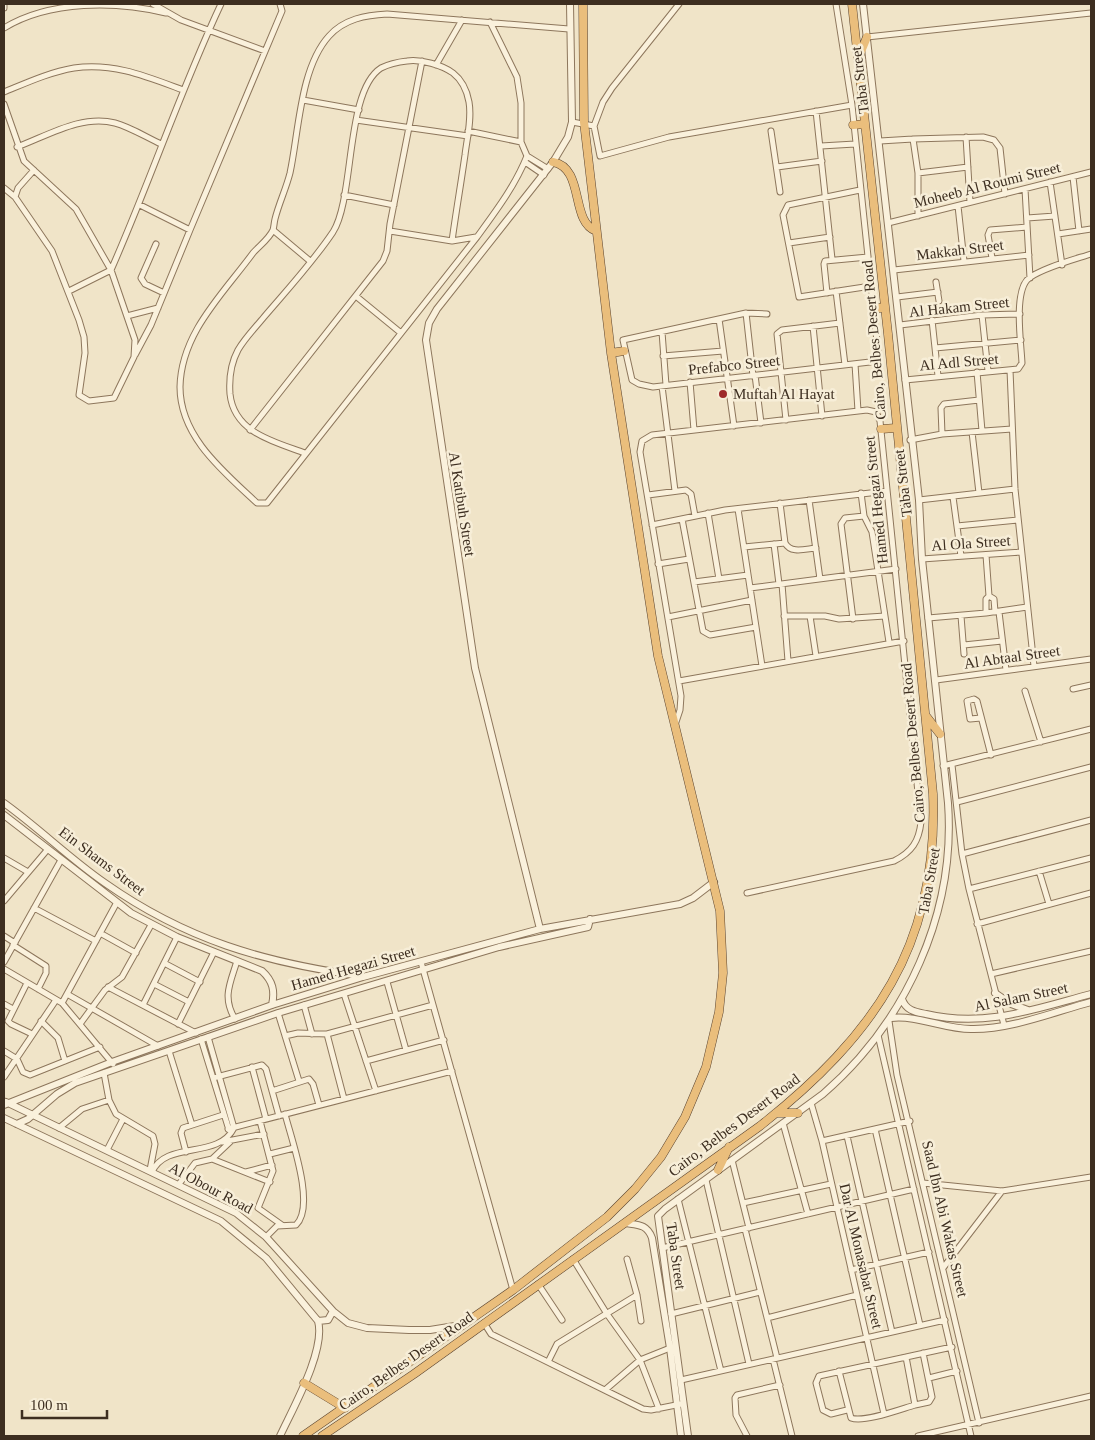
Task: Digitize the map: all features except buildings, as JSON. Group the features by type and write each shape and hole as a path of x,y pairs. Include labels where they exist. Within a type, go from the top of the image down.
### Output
{"highway":[{"name":"Cairo, Belbes Desert Road","path":"303,1436 469,1323 624,1201 661,1157 685,1117 706,1067 719,1012 723,951 720,912 674,728 650,612 611,354 584,122 583,4"},
{"name":"Cairo, Belbes Desert Road","path":"322,1436 414,1374 625,1223 776,1113 808,1087 849,1046 868,1023 887,992 912,939 926,890 934,835 934,794 885,307 852,4"},
{"path":"858,59 867,37"},
{"path":"853,125 865,124"},
{"path":"551,166 563,166 569,173 584,220 590,228 596,231"},
{"path":"874,309 885,307"},
{"path":"611,354 624,351"},
{"path":"881,429 896,428"},
{"path":"925,715 940,734"},
{"path":"776,1113 798,1113"},
{"path":"718,1170 729,1147"},
{"path":"304,1383 345,1408"}],"street":[{"path":"4,28 24,19 51,11 107,4 166,13"},
{"path":"152,4 166,13 265,51"},
{"path":"69,291 111,270 140,205 161,144 208,30 221,4"},
{"path":"4,188 15,197 52,251 69,291 84,337 85,353 78,392 81,398 89,401 114,398 158,308 282,11 280,4"},
{"path":"570,4 572,122 584,122 594,126"},
{"path":"679,4 603,102 594,126 600,156 669,137 852,105"},
{"path":"836,4 852,105 874,309"},
{"name":"Taba Street","path":"688,1436 670,1348 656,1238 658,1216 678,1199 811,1103 845,1074 878,1036 902,999 933,926 945,877 950,824 922,559 919,500 910,440 900,325 863,4"},
{"path":"867,37 1091,13"},
{"path":"528,156 504,201 477,237 267,503 261,504 220,468 201,447 189,422 181,395 183,362 193,336 212,305 273,230 290,173 311,67 328,36 340,26 367,15 387,14 569,30"},
{"path":"436,65 462,20"},
{"path":"490,22 517,77 521,103 521,142 528,156 551,166"},
{"path":"250,430 383,262 387,251 394,204 422,61"},
{"path":"305,453 250,430 241,421 232,404 230,382 234,362 247,338 310,261 337,224 359,110 372,77 380,69 394,63 422,61 436,65 451,72 460,80 466,91 470,104 468,133 452,241"},
{"path":"4,92 74,68 99,67 132,72 184,90"},
{"path":"303,100 359,110"},
{"path":"4,104 17,147 24,161 76,209 111,270 135,340 134,357"},
{"path":"816,111 832,259"},
{"path":"356,120 408,129 468,133 521,142"},
{"path":"17,147 79,123 94,121 116,123 161,144"},
{"name":"Al Katibuh Street","path":"540,929 476,674 426,340 429,323 437,309 551,166 568,137 572,122"},
{"path":"771,131 780,192"},
{"path":"880,141 966,137 990,138 1000,148 1005,194"},
{"path":"966,137 970,202"},
{"path":"913,139 918,173 918,216"},
{"path":"821,146 855,144"},
{"path":"776,167 822,161"},
{"path":"525,162 544,175"},
{"path":"918,173 968,168"},
{"path":"15,197 18,188 34,170"},
{"name":"Moheeb Al Roumi Street","path":"888,223 1091,172"},
{"path":"1074,176 1079,230"},
{"path":"1050,182 1062,265"},
{"path":"1025,189 1030,278"},
{"path":"860,190 786,207 783,215 799,297 871,286"},
{"path":"344,195 394,204"},
{"path":"140,205 190,230"},
{"path":"958,206 964,261"},
{"path":"1028,218 1055,216"},
{"path":"992,258 988,235 990,230 1027,227"},
{"path":"1058,234 1091,229"},
{"path":"273,230 310,261"},
{"path":"390,231 452,241 477,237"},
{"path":"789,243 830,237"},
{"path":"156,244 141,278 145,284 164,293"},
{"path":"1034,666 1015,489 1012,430 1012,370 1020,368 1022,363 1020,314 1022,290 1030,278 1091,254"},
{"name":"Makkah Street","path":"894,270 1029,255"},
{"path":"827,293 824,264 827,260 868,257"},
{"path":"936,282 939,301"},
{"path":"836,291 845,366"},
{"path":"896,297 938,292"},
{"path":"357,297 401,333"},
{"path":"127,316 158,308"},
{"name":"Prefabco Street","path":"662,332 623,340 632,380 645,386 870,362 878,355 874,309"},
{"path":"746,313 761,423"},
{"path":"675,491 664,385 662,332 746,313 767,314"},
{"name":"Al Hakam Street","path":"900,325 982,315 1020,314"},
{"path":"982,315 988,371"},
{"path":"719,319 734,426"},
{"path":"932,320 938,376"},
{"path":"786,420 776,336 778,332 840,323"},
{"path":"812,326 822,416"},
{"path":"935,348 1021,340"},
{"path":"664,356 724,351"},
{"path":"855,364 858,411"},
{"name":"Al Adl Street","path":"905,380 1012,370"},
{"path":"977,372 982,431"},
{"path":"690,382 694,430"},
{"path":"942,434 942,406 947,403 979,400"},
{"name":"Hamed Hegazi Street","path":"674,728 680,710 679,681 658,564 640,446 646,437 668,433 858,411 876,412 881,429 904,642 921,822 920,834 912,849 894,861 748,893"},
{"path":"910,440 942,434 1012,430"},
{"path":"972,432 979,493"},
{"path":"919,500 1015,489"},
{"path":"648,495 684,490 691,494 695,516"},
{"path":"652,525 708,513 887,491"},
{"path":"861,493 864,516 872,532 889,642"},
{"path":"953,497 960,556"},
{"path":"809,500 820,579"},
{"path":"780,503 785,542 793,550 816,548"},
{"path":"738,509 762,666"},
{"path":"708,513 719,579"},
{"path":"853,618 841,524 845,518 864,516"},
{"path":"682,519 703,631 707,634 756,627"},
{"path":"957,526 1018,520"},
{"path":"744,547 785,542"},
{"path":"774,544 788,662"},
{"name":"Al Ola Street","path":"922,559 1021,552"},
{"path":"986,555 990,596 994,598 1006,670"},
{"path":"658,564 689,559"},
{"path":"750,588 896,569"},
{"path":"694,582 748,575"},
{"path":"986,613 986,599 990,596"},
{"path":"668,617 752,600"},
{"path":"928,618 997,612 1027,607"},
{"path":"784,616 853,618 885,616"},
{"path":"810,616 816,656"},
{"path":"961,616 964,654"},
{"path":"964,645 1002,641"},
{"path":"679,681 889,642 904,642"},
{"name":"Al Abtaal Street","path":"936,680 1091,659"},
{"path":"1073,689 1091,685"},
{"path":"1025,690 1041,742"},
{"path":"981,718 991,755"},
{"path":"943,766 1091,729"},
{"path":"952,764 962,854 969,890 1004,1025"},
{"path":"957,802 1091,767"},
{"name":"Ein Shams Street","path":"4,803 103,882 172,924 230,948 264,959 298,967 364,977"},
{"name":"Ein Shams Street","path":"4,815 116,904 177,937 262,971 268,976 274,990 272,1005"},
{"path":"962,854 1090,820 1091,827"},
{"path":"4,901 48,849"},
{"path":"4,858 28,872"},
{"path":"969,890 1091,858"},
{"path":"4,962 61,860"},
{"path":"1040,871 1049,904"},
{"name":"Hamed Hegazi Street","path":"5,1103 35,1094 112,1062 272,1005 364,977 540,929 680,904 693,898 714,882"},
{"path":"4,888 11,893"},
{"path":"977,924 1091,893"},
{"path":"62,1003 116,904"},
{"path":"34,908 96,941"},
{"name":"Hamed Hegazi Street","path":"17,1124 32,1115 66,1088 115,1069 304,1005 508,945 588,927 590,919"},
{"path":"80,1024 108,987 122,977 151,924"},
{"path":"100,933 136,953"},
{"path":"4,936 46,966 46,973 38,989"},
{"path":"143,1005 177,937"},
{"path":"991,974 1091,951"},
{"path":"178,1024 214,952"},
{"path":"235,1019 227,1001 237,961"},
{"path":"421,962 513,1290"},
{"path":"164,963 200,982"},
{"path":"4,969 62,1003 100,1047 115,1069"},
{"path":"387,982 406,1050"},
{"path":"27,983 9,1022 32,1034"},
{"path":"154,984 189,1002"},
{"path":"108,987 196,1033"},
{"path":"995,993 1011,1004 1029,1010"},
{"path":"67,994 158,1046"},
{"path":"344,994 376,1090"},
{"name":"Al Salam Street","path":"910,1010 961,1021 1002,1016 1091,994"},
{"path":"902,999 905,1006 910,1010"},
{"path":"4,1077 56,1000"},
{"name":"Al Salam Street","path":"890,1019 909,1018 963,1029 1004,1025 1091,1002"},
{"path":"4,1004 13,1010"},
{"path":"304,1005 312,1034"},
{"path":"285,1036 298,1033 327,1034 433,1005"},
{"path":"909,1018 904,1012 910,1010"},
{"path":"278,1013 299,1081"},
{"name":"Saad Ibn Abi Wakas Street","path":"890,1019 897,1075 910,1121 979,1423"},
{"path":"42,1021 58,1038 65,1061"},
{"path":"327,1034 344,1099"},
{"name":"Saad Ibn Abi Wakas Street","path":"878,1036 952,1347 971,1436"},
{"path":"204,1038 219,1076 231,1130"},
{"path":"204,1038 213,1078 224,1115 231,1130"},
{"path":"366,1061 444,1040"},
{"path":"4,1051 17,1059 28,1076 100,1047"},
{"path":"169,1051 192,1125"},
{"path":"213,1078 252,1067 264,1066 294,1148 302,1187 301,1217 296,1225 274,1228 266,1237"},
{"path":"252,1067 272,1166 270,1182 258,1208 283,1226"},
{"path":"221,1142 231,1130 263,1120 452,1070"},
{"path":"104,1073 112,1107 122,1119 153,1136 155,1144 151,1171"},
{"path":"887,1077 897,1075"},
{"path":"272,1091 308,1079 312,1082 319,1106"},
{"path":"59,1128 82,1109 109,1100"},
{"name":"Al Obour Road","path":"5,1103 179,1184 236,1213 266,1237 333,1311 348,1324 367,1328 430,1330 469,1323"},
{"name":"Dar Al Monasabat Street","path":"811,1103 822,1141 884,1414"},
{"path":"186,1152 181,1131 184,1127 224,1115"},
{"name":"Al Obour Road","path":"4,1118 221,1221 266,1258 318,1321"},
{"path":"107,1150 122,1119"},
{"path":"822,1141 910,1121"},
{"path":"784,1123 808,1214"},
{"path":"875,1130 920,1325"},
{"path":"847,1136 892,1332"},
{"path":"151,1171 164,1158 221,1142 265,1137"},
{"path":"179,1184 195,1163 212,1159 230,1141"},
{"path":"270,1154 294,1148"},
{"path":"212,1159 270,1182"},
{"path":"732,1160 743,1203 760,1292 792,1436"},
{"path":"246,1172 272,1166"},
{"path":"923,1183 1002,1191 1091,1177"},
{"path":"706,1180 749,1364"},
{"path":"743,1203 832,1184"},
{"path":"662,1248 914,1189"},
{"path":"943,1268 1002,1191"},
{"path":"678,1199 721,1371"},
{"name":"Taba Street","path":"625,1223 644,1226 656,1238 662,1248 681,1380 681,1436"},
{"path":"851,1270 929,1252"},
{"path":"573,1259 607,1314 640,1360 659,1409"},
{"path":"627,1259 637,1295 641,1321"},
{"path":"538,1284 562,1320"},
{"path":"671,1314 760,1292"},
{"path":"548,1362 557,1344 637,1295"},
{"path":"767,1318 857,1295"},
{"path":"280,1436 319,1346 318,1321 328,1320 333,1311"},
{"path":"681,1380 945,1320"},
{"path":"484,1323 491,1334 643,1409 659,1409 680,1404"},
{"path":"848,1410 831,1414 825,1412 816,1383 819,1376 952,1347"},
{"path":"604,1390 640,1360 670,1348"},
{"path":"839,1371 849,1416 854,1419 884,1414 931,1400 929,1378 923,1353"},
{"path":"906,1357 915,1405"},
{"path":"929,1378 957,1371"},
{"path":"747,1436 736,1415 735,1398 780,1385"},
{"path":"918,1436 1091,1396"}],"place":[{"name":"Muftah Al Hayat","path":"723,394"}]}
